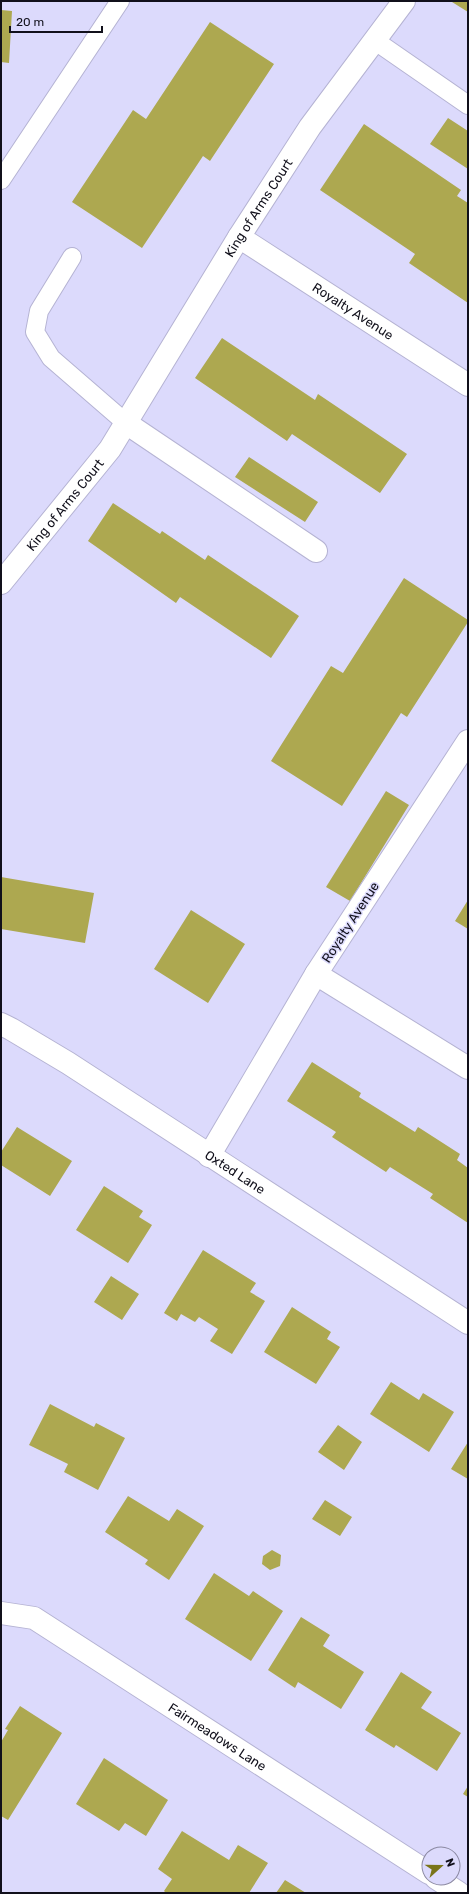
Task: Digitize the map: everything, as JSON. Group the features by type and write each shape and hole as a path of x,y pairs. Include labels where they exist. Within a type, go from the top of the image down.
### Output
{"street":[{"name":"King of Arms Court","path":"1,583 110,449 239,237 310,127 404,1"},
{"name":"Royalty Avenue","path":"239,237 468,384"},
{"path":"126,423 316,551"},
{"name":"Royalty Avenue","path":"468,741 316,974 468,1068"},
{"path":"209,1156 316,974"},
{"name":"Oxted Lane","path":"1,1024 68,1063 468,1323"},
{"name":"Fairmeadows Lane","path":"1,1613 34,1618 421,1868"},
{"path":"449,1886 460,1893"}],"lane":[{"path":"1,180 120,1"},
{"path":"374,40 468,105"},
{"path":"72,257 39,311 35,332 52,358 126,423"}],"building":[{"path":"468,1 468,12 452,2"},
{"path":"1,10 12,11 9,63 1,62"},
{"path":"210,22 274,64 210,161 203,156 142,248 72,202 133,110 146,119"},
{"path":"448,118 468,131 468,169 430,144"},
{"path":"364,124 461,190 457,196 468,203 468,303 409,263 415,254 320,190"},
{"path":"222,338 315,400 318,394 407,454 380,493 292,434 287,441 195,378"},
{"path":"249,457 318,502 305,522 235,477"},
{"path":"113,503 160,534 162,531 205,560 208,555 299,616 271,658 180,597 176,603 88,541"},
{"path":"404,578 468,620 468,622 407,717 401,713 342,806 271,761 331,666 343,673"},
{"path":"386,791 409,805 350,901 326,887"},
{"path":"1,877 94,893 85,943 1,929"},
{"path":"468,900 468,929 455,921"},
{"path":"191,910 245,944 208,1003 154,969"},
{"path":"312,1062 361,1093 359,1097 415,1132 418,1127 460,1154 457,1160 468,1168 468,1223 430,1198 433,1194 390,1167 386,1172 332,1137 336,1132 287,1101"},
{"path":"17,1127 72,1161 50,1196 1,1165 1,1152"},
{"path":"104,1186 143,1211 139,1217 152,1225 128,1263 76,1230"},
{"path":"203,1250 256,1283 250,1292 265,1301 232,1354 210,1341 218,1329 199,1317 195,1322 181,1314 177,1321 164,1313"},
{"path":"111,1276 139,1294 122,1320 94,1302"},
{"path":"292,1307 331,1332 327,1339 340,1347 316,1384 264,1352"},
{"path":"391,1382 419,1400 423,1393 454,1412 429,1452 370,1414"},
{"path":"50,1404 94,1427 96,1423 125,1438 98,1490 64,1472 68,1464 29,1445"},
{"path":"338,1425 362,1442 344,1470 318,1452"},
{"path":"468,1442 468,1479 451,1469"},
{"path":"128,1496 169,1521 177,1509 204,1526 169,1580 145,1564 148,1560 105,1532"},
{"path":"325,1500 352,1517 340,1536 312,1519"},
{"path":"272,1550 281,1555 280,1566 270,1570 262,1564 263,1556"},
{"path":"214,1573 249,1596 253,1591 283,1611 251,1661 185,1619"},
{"path":"301,1617 330,1635 323,1646 364,1672 341,1709 298,1682 295,1688 268,1670"},
{"path":"401,1672 432,1692 421,1708 461,1733 437,1771 396,1745 394,1748 365,1730"},
{"path":"20,1706 62,1733 8,1820 1,1816 1,1742 8,1730 5,1729"},
{"path":"104,1758 168,1800 146,1836 125,1823 119,1831 76,1804"},
{"path":"468,1786 468,1797 463,1794"},
{"path":"182,1831 229,1860 238,1845 268,1863 249,1893 166,1893 164,1891 172,1879 158,1869"},
{"path":"285,1880 306,1893 276,1893"}]}
